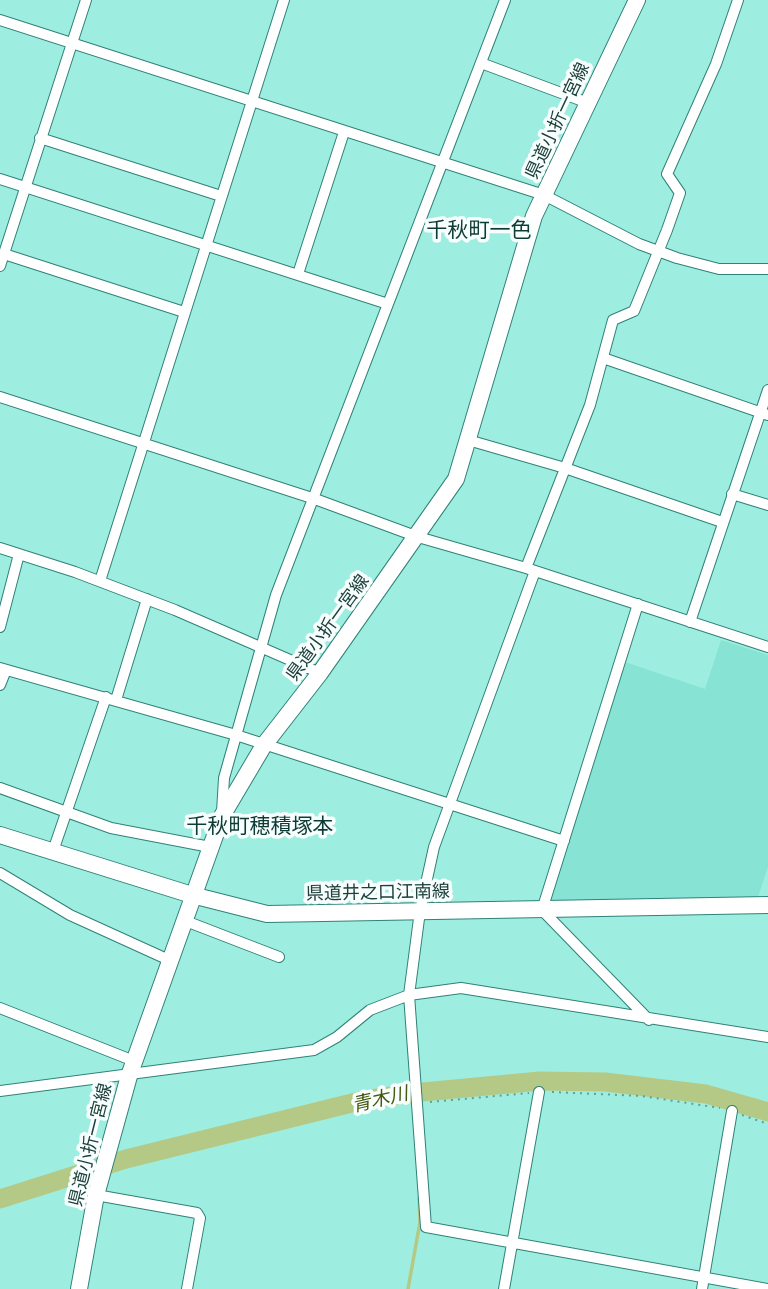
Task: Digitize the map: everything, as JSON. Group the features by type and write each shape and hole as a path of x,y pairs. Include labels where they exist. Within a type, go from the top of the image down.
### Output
{"main road":[{"name":"県道小折一宮線","path":"79,1289 108,1146 131,1068 222,816 264,745 320,673 418,537 456,479 517,267 544,195 637,0"},
{"name":"県道井之口江南線","path":"0,835 192,895 267,914 768,905"}],"street":[{"path":"0,266 40,138 74,44 86,0"},
{"path":"100,581 284,0"},
{"path":"222,816 224,778 276,595 505,0"},
{"path":"738,0 716,64 667,174 680,193 634,311 613,320 590,405 565,468 435,847 420,911 408,995 417,1081 426,1227 512,1242 703,1283 768,1289"},
{"path":"0,20 544,195 657,251 719,269 768,270"},
{"path":"481,63 588,103"},
{"path":"298,274 344,132"},
{"path":"40,138 221,196"},
{"path":"0,179 388,304"},
{"path":"4,254 184,312"},
{"path":"603,358 764,414"},
{"path":"690,621 732,494 764,414 768,390"},
{"path":"0,397 315,499 418,537 768,647"},
{"path":"468,440 565,468 722,522"},
{"path":"732,494 768,505"},
{"path":"0,548 147,599 320,673"},
{"path":"0,627 19,554"},
{"path":"52,852 147,599"},
{"path":"638,604 542,910 649,1020"},
{"path":"0,685 3,669 111,698 564,841"},
{"path":"0,788 65,814 111,828 210,847"},
{"path":"0,873 69,915 169,960"},
{"path":"183,920 279,957"},
{"path":"0,1091 131,1068 314,1050 337,1037 370,1010 408,995 461,988 768,1037"},
{"path":"0,1009 131,1068"},
{"path":"504,1289 539,1092"},
{"path":"703,1283 732,1111"},
{"path":"98,1189 197,1213 200,1218 187,1289"}],"path":[{"path":"418,1102 539,1092 642,1096 732,1111 768,1124"}],"shaded area":[{"path":"721,640 768,655 768,867 757,900 550,904 548,899 625,662 705,689"}],"waterway":[{"name":"青木川","path":"0,1199 126,1159 364,1100 412,1093 540,1081 605,1082 706,1094 768,1112"},
{"path":"408,1289 420,1222 419,1198"}],"district":[{"name":"千秋町一色","path":"479,231"},
{"name":"千秋町穂積塚本","path":"260,827"}]}
